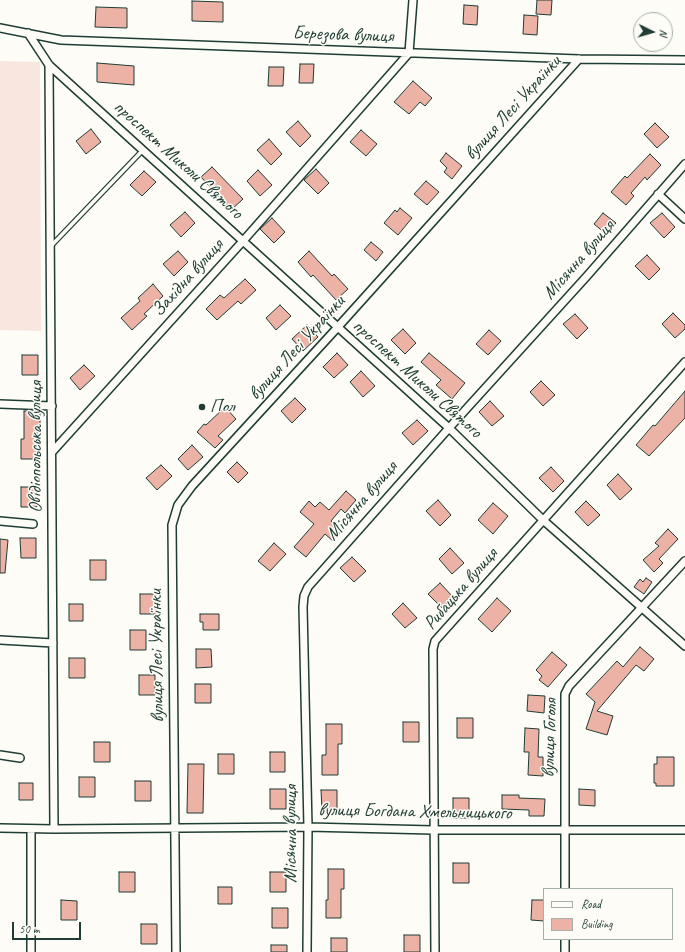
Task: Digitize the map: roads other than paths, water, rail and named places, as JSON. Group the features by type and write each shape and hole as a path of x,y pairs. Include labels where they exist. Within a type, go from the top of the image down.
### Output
{"street":[{"path":"409,53 413,0"},
{"name":"Березова вулиця","path":"0,28 61,40 579,59 685,60"},
{"name":"проспект Миколи Святого","path":"28,33 49,65 448,428 543,520 685,646"},
{"name":"Західна вулиця","path":"52,451 243,241 409,53"},
{"name":"вулиця Лесі Українки","path":"176,952 172,525 178,505 192,486 337,328 579,59"},
{"name":"Овідіопольська вулиця","path":"49,65 54,643 54,829"},
{"name":"Місячна вулиця","path":"307,952 308,827 304,596 308,587 448,428 588,276 685,164"},
{"path":"658,194 685,219"},
{"name":"Рибацька вулиця","path":"435,952 433,649 435,641 685,362"},
{"path":"0,404 52,406"},
{"path":"0,521 33,524"},
{"name":"вулиця Гоголя","path":"565,888 565,694 569,686 685,561"},
{"path":"0,640 54,643"},
{"path":"0,755 20,758"},
{"name":"вулиця Богдана Хмельницького","path":"0,828 308,827 433,830 685,830"},
{"path":"31,829 31,952"},
{"path":"565,940 565,952"}],"lane":[{"path":"51,247 143,150"}],"place":[{"name":"Пол","path":"202,407"}]}
